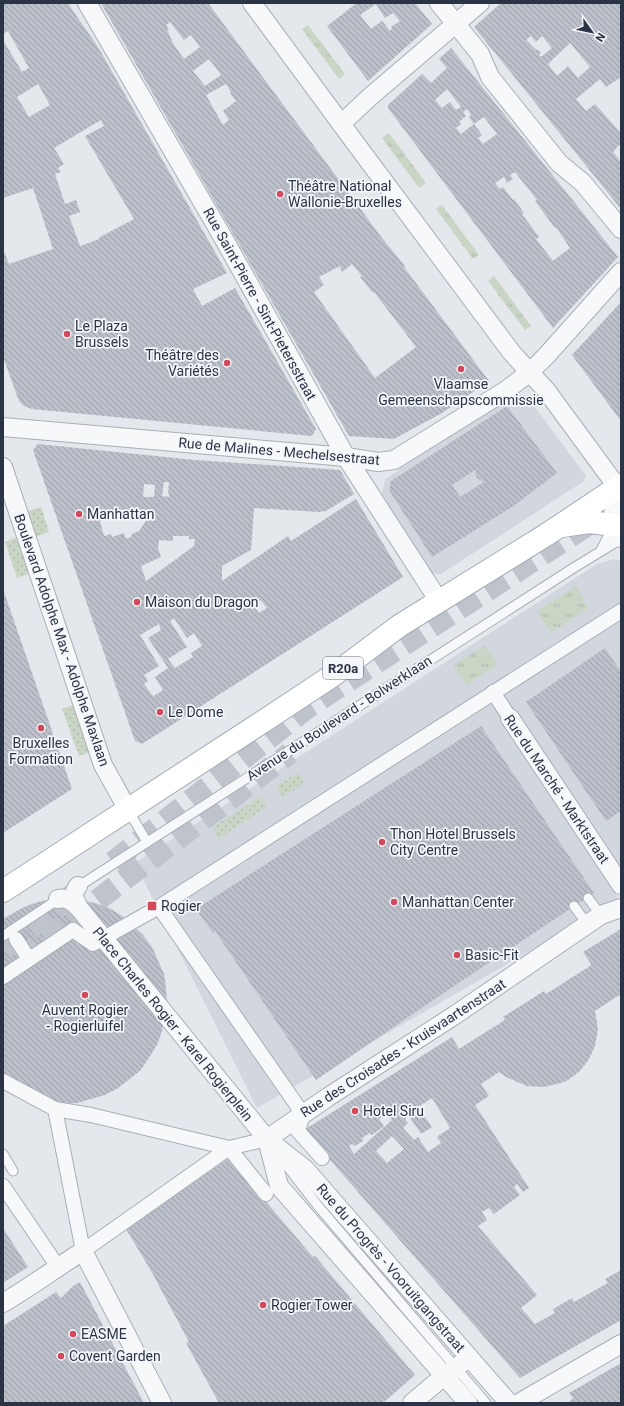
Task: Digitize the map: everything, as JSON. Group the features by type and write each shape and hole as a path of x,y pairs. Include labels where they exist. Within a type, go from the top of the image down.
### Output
{"main road":[{"name":"R20a","path":"128,810 335,674 399,626 559,526 619,486"},
{"path":"559,526 589,522 619,531"},
{"path":"3,891 128,810"}],"street":[{"name":"Rue Saint-Pierre - Sint-Pietersstraat","path":"87,3 221,234 346,457 439,601"},
{"path":"252,3 512,352 546,390 619,486 619,531"},
{"path":"439,3 480,54 490,77 559,163 583,182 621,229"},
{"path":"341,124 371,96 480,3"},
{"name":"Rue de Malines - Mechelsestraat","path":"3,427 346,457 378,462 394,460 505,391 530,372 621,272"},
{"name":"Boulevard Adolphe Max - Adolphe Maxlaan","path":"3,468 103,765 128,810"},
{"path":"3,977 73,930 93,944 159,907 621,611"},
{"name":"Rue du Marché - Marktstraat","path":"493,692 621,885"},
{"name":"Place Charles Rogier - Karel Rogierplein","path":"78,886 74,892 74,897 79,908"},
{"name":"Place Charles Rogier - Karel Rogierplein","path":"58,899 64,898 70,900 79,908 175,1028 267,1139"},
{"path":"159,907 302,1114 298,1131 322,1158"},
{"name":"Rue des Croisades - Kruisvaartenstraat","path":"267,1139 302,1114 455,1014 594,919 621,908"},
{"path":"10,937 29,959"},
{"path":"3,1081 55,1109 91,1115 229,1148 266,1194"},
{"path":"55,1109 83,1251 162,1403"},
{"path":"3,1303 83,1251 229,1148 267,1139"},
{"name":"Rue du Progrès - Vooruitgangstraat","path":"267,1139 279,1186 457,1367 508,1403"},
{"name":"Rue du Progrès - Vooruitgangstraat","path":"267,1139 305,1169 457,1367 468,1403"},
{"path":"3,1186 58,1267"},
{"path":"519,1403 621,1344"},
{"path":"412,1403 457,1367"}],"lane":[{"name":"Avenue du Boulevard - Bolwerklaan","path":"78,886 601,550 619,531"},
{"name":"Avenue du Boulevard - Bolwerklaan","path":"601,550 619,531"},
{"path":"128,810 147,842"},
{"path":"10,937 58,899 78,886"},
{"path":"588,898 594,919"},
{"path":"574,906 594,919"},
{"path":"3,1154 14,1171"},
{"name":"Rue du Progrès - Vooruitgangstraat","path":"457,1367 486,1403"}],"shaded area":[{"path":"517,394 523,395 529,399 586,476 584,481 441,574 433,574 427,569 382,494 385,479 398,471 399,468 508,397"},
{"path":"615,559 621,562 621,871 615,890 617,896 615,902 257,1108 135,863 597,564"}],"green space":[{"path":"308,25 345,74 339,79 302,29"},
{"path":"389,133 426,183 419,188 382,138"},
{"path":"442,205 479,255 473,259 436,209"},
{"path":"494,276 531,326 525,330 488,281"},
{"path":"41,507 49,532 35,537 26,512"},
{"path":"18,537 31,573 17,578 5,542"},
{"path":"576,586 588,608 551,633 537,611"},
{"path":"485,645 498,664 467,685 453,665"},
{"path":"77,704 93,751 79,756 62,709"},
{"path":"298,773 304,783 283,797 276,786"},
{"path":"260,797 267,807 219,838 213,827"}],"building":[{"path":"3,3 72,3 69,5 98,47 227,273 193,289 202,306 235,288 316,429 312,436 32,409 24,406 19,401 3,357 3,249 9,264 53,249 33,188 3,198 3,40 22,72 29,68 8,31 3,34","holes":["38,84 50,105 29,117 17,97","101,120 104,126 85,136 134,219 100,237 99,239 80,246 69,216 80,212 76,200 65,204 55,174 61,172 58,168 64,164 54,148"]},
{"path":"101,3 208,3 489,381 442,413 394,439 349,436","holes":["170,22 184,40 191,35 200,47 184,59 174,45 167,30 169,29 166,25","209,59 221,75 205,86 193,71","226,84 231,92 230,93 236,101 223,111 229,120 223,125 206,95","352,264 362,276 360,277 373,293 374,292 416,347 375,378 314,292 324,285 319,277 340,266 342,272"]},
{"path":"357,3 415,3 432,24 368,81 327,26","holes":["376,4 385,18 393,13 400,21 391,27 392,28 390,31 382,21 371,29 360,15"]},
{"path":"501,3 621,4 621,77 606,87 600,79 576,99 586,111 595,104 621,133 621,145 620,144 613,152 621,162 621,209 474,27","holes":["531,36 536,42 542,36 552,48 541,57 539,54 541,53 526,40","570,43 590,67 578,78 568,66 557,76 548,64"]},
{"path":"451,48 618,257 553,328 388,108 388,105 422,74 431,83 447,68 439,59","holes":["447,89 461,107 456,110 450,102 442,108 435,100","467,109 471,115 469,117 474,124 461,134 456,128 461,124 459,122 466,116 463,112","484,117 497,134 483,144 478,138 482,135 474,124","515,172 537,200 535,201 555,228 556,227 570,248 553,261 536,239 539,237 522,214 524,213 514,199 513,200 503,187 500,189 495,183 504,177 507,183 513,179 510,175"]},
{"path":"621,302 620,360 621,421 572,355"},
{"path":"507,406 557,473 512,507 432,557 389,490 391,481","holes":["477,469 475,473 477,478 484,482 460,497 452,485"]},
{"path":"38,444 195,460 340,470 354,494 326,511 319,512 254,508 251,550 222,566 222,581 288,536 291,541 356,499 403,577 142,744 135,741 33,450","holes":["164,482 169,482 169,497 162,496","144,484 155,485 154,497 143,497","116,516 147,519 139,531 126,539 124,533 112,537 111,534 104,536 100,521","173,536 189,536 189,539 195,539 194,546 146,581 141,566 161,557 158,548 159,540 173,541","261,600 267,608 259,613 253,605","174,618 187,638 194,633 202,646 191,653 193,657 175,668 168,659 187,647 170,621","159,624 161,630 148,638 168,668 155,677 163,690 154,696 144,684 148,681 144,675 159,666 140,635"]},
{"path":"3,589 72,789 3,833"},
{"path":"605,648 621,672 621,811 606,821 526,702"},
{"name":"Manhattan Center","path":"481,726 594,893 316,1080 215,931 213,933 196,909"},
{"name":"Auvent Rogier - Rogierluifel","path":"52,899 81,900 95,903 109,908 122,916 143,935 152,947 164,974 166,988 167,1003 162,1031 157,1045 141,1070 118,1088 105,1095 77,1103 63,1104 48,1102 3,1083 3,919 24,907"},
{"path":"621,929 621,999 619,995 595,1011 598,1029 595,1046 589,1059 580,1071 568,1080 544,1087 527,1086 508,1078 499,1072 481,1084 489,1096 475,1105 529,1188 523,1192 517,1184 514,1187 520,1195 494,1214 489,1208 482,1212 487,1220 478,1226 537,1295 521,1308 535,1324 555,1313 553,1309 572,1298 574,1302 608,1283 605,1279 621,1270 621,1320 520,1378 304,1130 452,1037 459,1049 505,1020 503,1017 544,991 546,994 590,966 591,964 583,952","holes":["432,1098 450,1128 437,1137 441,1143 428,1152 418,1137 414,1140 403,1128 408,1123 405,1119 409,1116 421,1134 432,1127 418,1107","387,1114 392,1120 354,1154 349,1146 352,1144 355,1146 363,1141 362,1138 370,1133 372,1135 384,1126 379,1119","392,1136 404,1149 387,1163 376,1151"]},
{"name":"Rogier Tower","path":"229,1158 313,1257 315,1256 415,1375 383,1403 219,1403 186,1343 189,1342 150,1269 126,1229"},
{"path":"3,1228 28,1267 3,1283"},
{"name":"Covent Garden","path":"80,1282 144,1403 3,1403 3,1326 56,1292 61,1298 73,1286"},
{"path":"621,1363 621,1403 568,1403 573,1398 569,1393"}],"tunnel":[{"path":"113,862 307,708 597,519"},
{"path":"19,960 290,753"},
{"path":"3,948 22,935 80,889"}],"place":[{"name":"Théâtre National Wallonie-Bruxelles","path":"280,194"},
{"name":"Le Plaza Brussels","path":"67,334"},
{"name":"Théâtre des Variétés","path":"227,363"},
{"name":"Vlaamse Gemeenschapscommissie","path":"461,369"},
{"name":"Manhattan","path":"79,514"},
{"name":"Maison du Dragon","path":"137,602"},
{"name":"Le Dome","path":"160,712"},
{"name":"Bruxelles Formation","path":"41,728"},
{"name":"Thon Hotel Brussels City Centre","path":"382,842"},
{"name":"Manhattan Center","path":"394,902"},
{"name":"Rogier","path":"152,906"},
{"name":"Basic-Fit","path":"457,955"},
{"name":"Auvent Rogier - Rogierluifel","path":"85,995"},
{"name":"Hotel Siru","path":"355,1111"},
{"name":"Rogier Tower","path":"263,1305"},
{"name":"EASME","path":"73,1334"},
{"name":"Covent Garden","path":"61,1356"}]}
